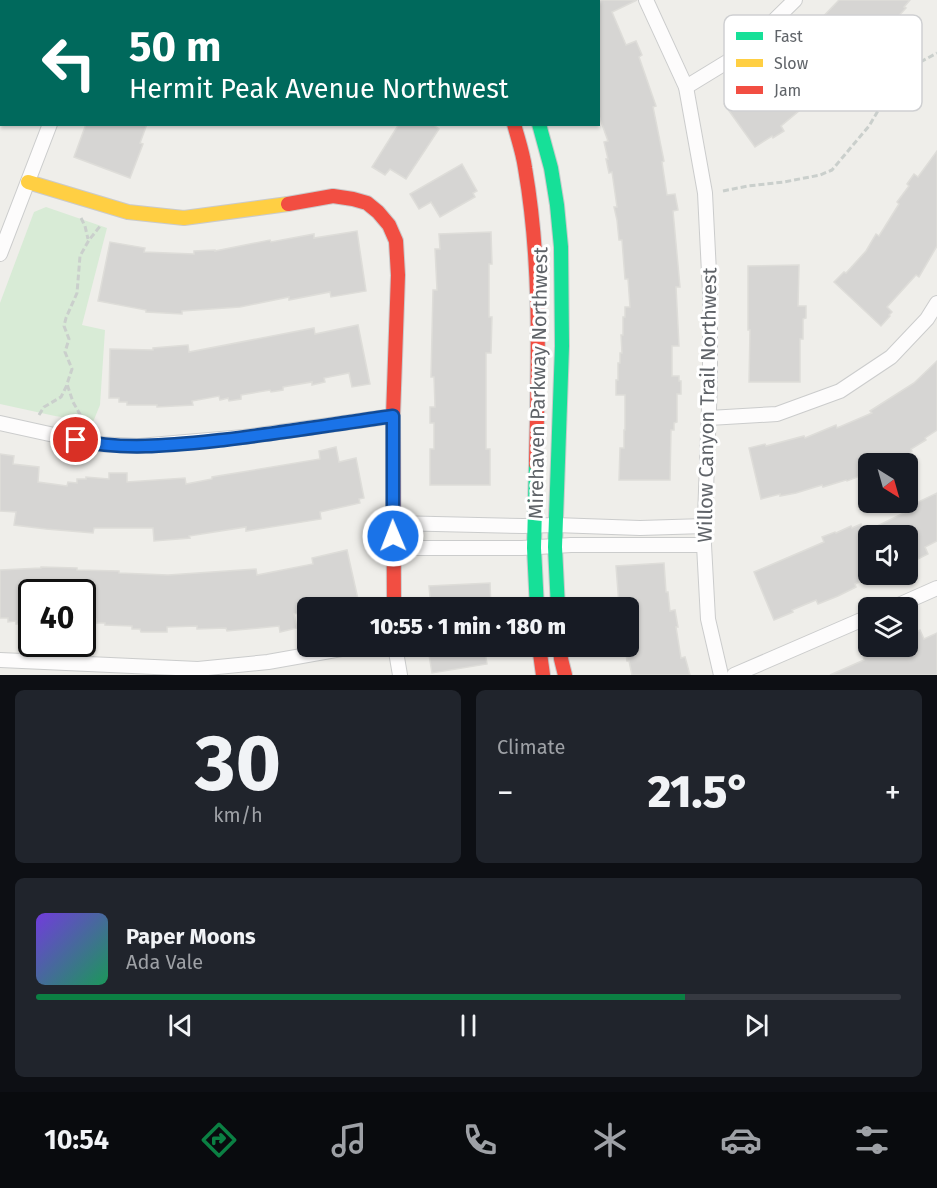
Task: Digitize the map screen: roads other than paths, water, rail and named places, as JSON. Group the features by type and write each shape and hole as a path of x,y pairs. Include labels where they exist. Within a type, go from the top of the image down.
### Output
{"street":[{"name":"Willow Canyon Trail Northwest","path":"646,0 686,87 705,193 710,292 709,418 704,545 708,619 720,675"},
{"path":"780,15 795,0"},
{"path":"686,87 724,64"},
{"path":"0,254 49,126"},
{"name":"Mirehaven Parkway Northwest","path":"515,126 525,166 534,228 539,328 534,548 536,597"},
{"name":"Mirehaven Parkway Northwest","path":"540,126 551,168 561,248 562,346 555,525 557,597"},
{"path":"28,182 128,212 184,218 333,196 367,203 378,212 389,225 396,241 398,275 393,416 394,597"},
{"path":"709,418 777,414 840,392 891,357 927,319 937,303"},
{"path":"0,423 95,444 139,446 244,437 393,416"},
{"path":"393,523 640,528 705,526"},
{"path":"640,528 642,545"},
{"path":"393,548 704,545"},
{"path":"917,597 937,588"},
{"path":"734,675 858,622"},
{"path":"0,660 198,669 297,657"},
{"path":"397,657 400,675"},
{"path":"541,657 543,675"},
{"path":"562,657 565,675"}]}
